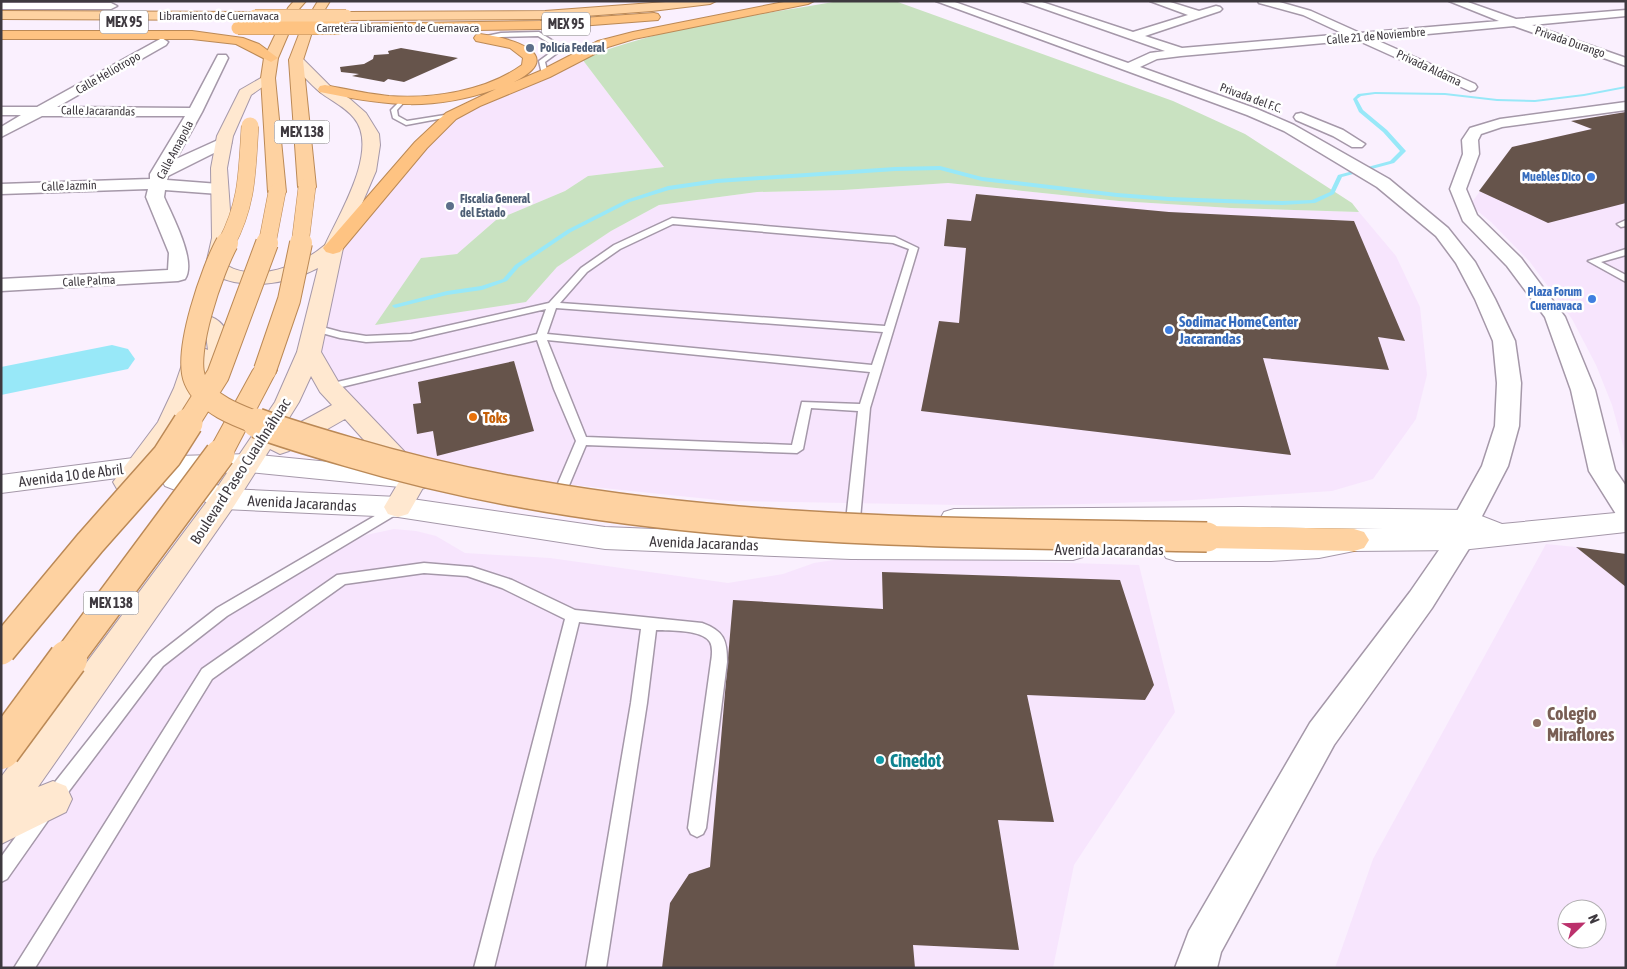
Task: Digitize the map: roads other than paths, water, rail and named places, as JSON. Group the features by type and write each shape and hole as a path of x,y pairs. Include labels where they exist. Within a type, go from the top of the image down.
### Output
{"highway":[{"name":"Carretera Libramiento de Cuernavaca","path":"344,20 474,27 595,22 659,17 793,1"},
{"path":"333,248 421,145 450,116 475,103 545,74 603,44 633,36 808,1"},
{"name":"Carretera Libramiento de Cuernavaca","path":"1,22 478,21 549,19 722,4"},
{"name":"Carretera Libramiento de Cuernavaca","path":"1,27 245,20"},
{"path":"325,89 402,101 438,98 482,89 515,76 528,67 530,58 526,51 499,40 344,20"},
{"path":"1,35 192,35 239,41 254,47 271,58"}],"main road":[{"path":"320,6 337,1"},
{"path":"397,16 438,11 454,6 460,1"},
{"path":"537,3 596,9 710,1"},
{"name":"Libramiento de Cuernavaca","path":"7,15 344,20 397,16 545,15 652,8 710,1"},
{"name":"Boulevard Paseo Cuauhnáhuac","path":"1,808 64,722 214,495 286,402 312,340 333,248 367,171 372,145 371,134 362,116 325,89 287,71 271,58 296,3"},
{"path":"7,15 129,4"},
{"path":"185,5 187,10 245,20"},
{"name":"Boulevard Paseo Cuauhnáhuac","path":"1,650 90,543 168,456 218,374 269,238 277,192 258,114 287,71 320,6"},
{"path":"287,71 258,114 244,200 213,275 192,353 194,377 200,389 225,408 265,426 318,444 435,476 513,493 592,506 696,518 907,532 1354,540"},
{"path":"155,468 171,422 191,380 204,326 222,238 219,168 230,122 245,93 287,71"},
{"name":"Boulevard Paseo Cuauhnáhuac","path":"1,750 220,454 266,370 289,300 303,231 307,186 287,71"},
{"path":"216,268 220,272 237,277 272,276 310,264 320,259 333,248"},
{"path":"1,627 155,468 210,380 220,347 219,337 216,331 204,326"},
{"path":"312,340 329,387 414,479 398,507"},
{"path":"237,463 346,407"},
{"path":"1,825 53,799"}],"street":[{"path":"941,1 1252,112 1289,128 1356,166 1383,183 1442,232 1465,262 1486,300 1504,341 1509,383 1507,426 1494,466 1463,530 1421,600 1322,734 1203,945 1196,968"},
{"path":"1027,1 1182,52"},
{"path":"1155,1 1198,14"},
{"name":"Privada Aldama","path":"1263,1 1294,6 1470,87"},
{"name":"Privada Durango","path":"1454,1 1626,62"},
{"path":"1,6 111,6"},
{"path":"1134,36 1216,8"},
{"name":"Calle 21 de Noviembre","path":"1128,68 1143,60 1182,52 1626,13"},
{"name":"Calle Heliotropo","path":"1,133 162,42"},
{"name":"Calle Amapola","path":"178,275 178,253 155,197 158,179 222,58"},
{"name":"Privada del F.C.","path":"1143,60 1274,106"},
{"path":"1626,106 1500,123 1475,131 1470,140 1471,154 1458,189 1468,218 1514,262 1554,317 1583,390 1602,471 1626,507"},
{"name":"Calle Jacarandas","path":"1,111 195,112"},
{"name":"Privada del F.C.","path":"1293,114 1338,133 1357,144"},
{"name":"Calle Jazmín","path":"1,189 137,183 158,179 224,142"},
{"name":"Calle Jazmín","path":"158,179 219,189"},
{"name":"Calle Palma","path":"1,285 178,275"},
{"name":"Avenida Jacarandas","path":"155,468 237,463 414,479 633,504 852,519 1242,517 1463,530 1501,536 1626,522"},
{"name":"Avenida Jacarandas","path":"155,468 214,495 398,507 618,538 851,548 1271,550 1319,547 1354,540 1463,530"},
{"name":"Avenida 10 de Abril","path":"1,484 155,468"},
{"path":"618,538 633,504"}],"lane":[{"path":"480,38 501,34 539,34 561,48 542,61 545,74"},
{"path":"402,101 394,110 395,116 406,122 450,116"},
{"path":"559,495 582,441 541,336 552,305 584,270 610,251 672,221 895,240 914,248 864,408 852,519 851,548"},
{"path":"1626,252 1593,261 1626,279"},
{"path":"312,340 340,335 366,339 411,337 552,305 889,329"},
{"path":"329,387 541,336 877,369"},
{"path":"582,441 797,450 806,404 864,408"},
{"path":"1,873 53,799 158,662 222,612 398,507"},
{"path":"24,968 207,674 342,579 424,568 467,571 507,584 573,616 705,630 714,636 719,646 719,662 697,828"},
{"path":"484,968 573,616"},
{"path":"596,968 639,702 649,624"}],"waterway":[{"path":"395,306 447,293 482,288 505,280 517,266 569,231 628,201 668,188 717,181 895,169 940,168 982,179 1117,195 1169,199 1282,203 1313,202 1332,193 1340,176 1392,162 1403,151 1385,131 1361,111 1355,99 1360,95 1375,93 1445,94 1497,100 1535,101 1584,95 1626,87"},
{"path":"1,381 112,359"}],"place":[{"name":"Policía Federal","path":"530,48"},
{"name":"Muebles Dico","path":"1591,177"},
{"name":"Fiscalía General del Estado","path":"450,206"},
{"name":"Plaza Forum Cuernavaca","path":"1592,299"},
{"name":"Sodimac HomeCenter Jacarandas","path":"1169,330"},
{"name":"Toks","path":"473,417"},
{"name":"Colegio Miraflores","path":"1537,723"},
{"name":"Cinedot","path":"880,760"}]}
